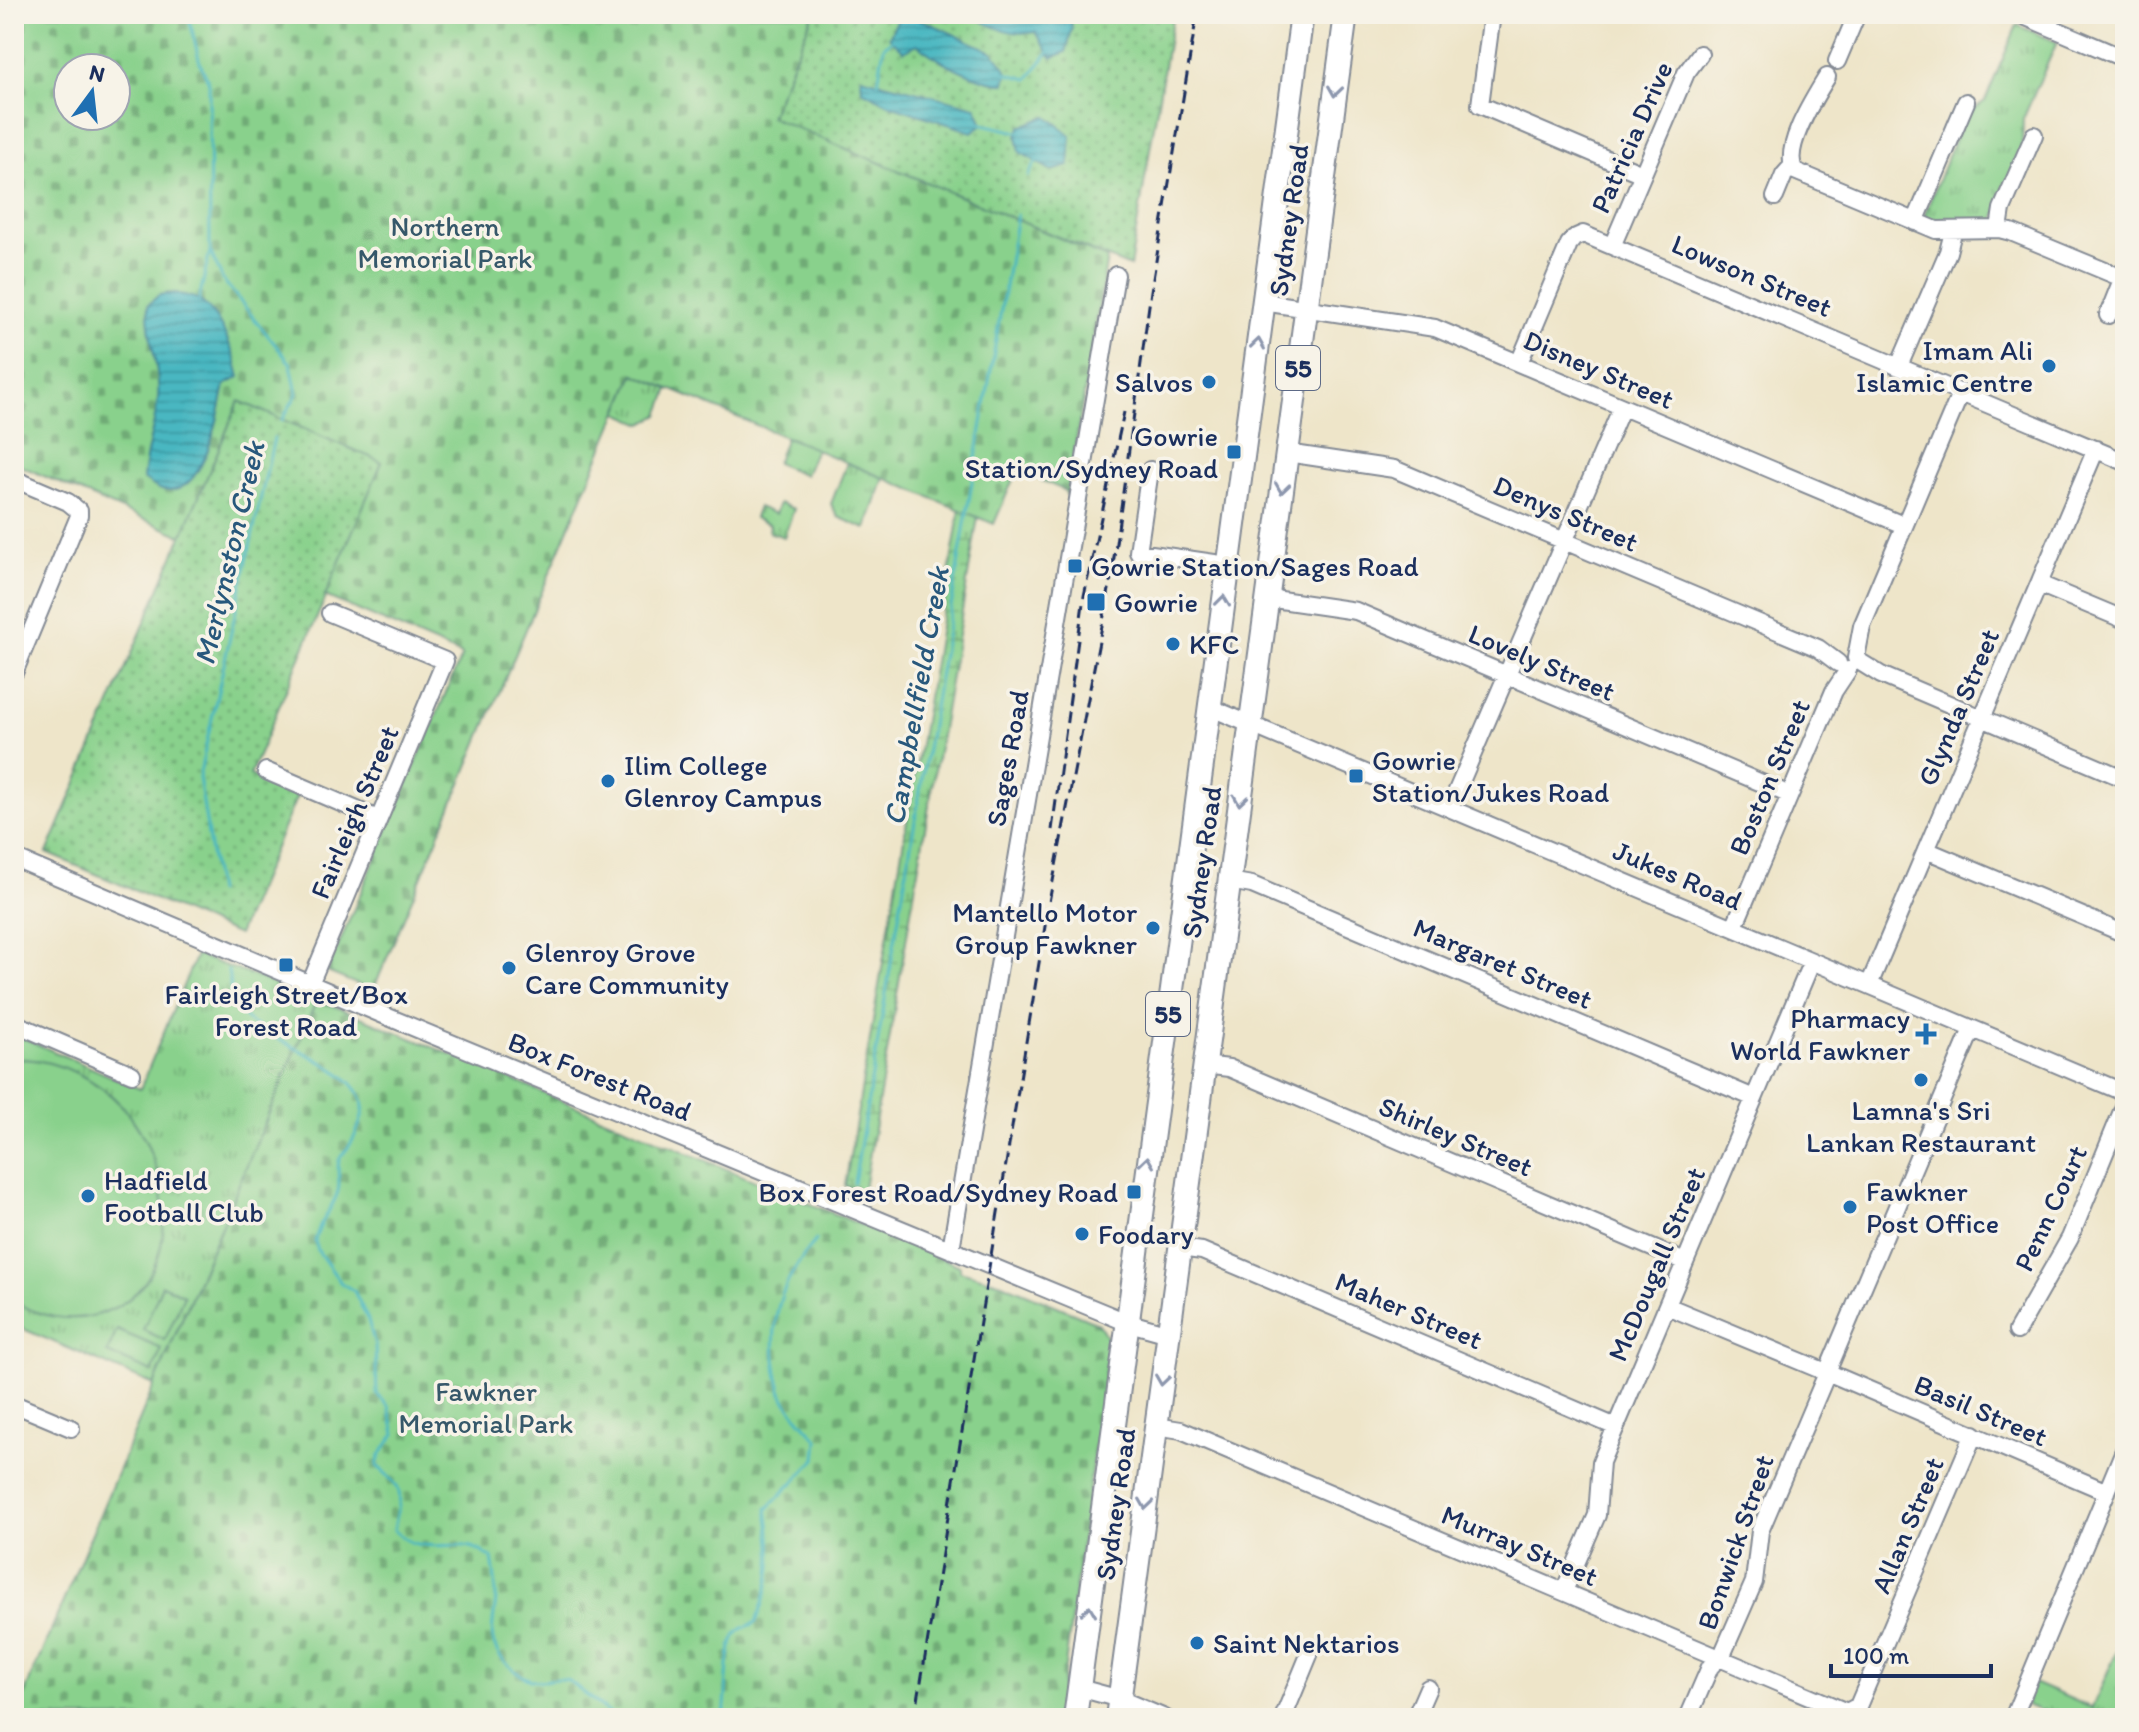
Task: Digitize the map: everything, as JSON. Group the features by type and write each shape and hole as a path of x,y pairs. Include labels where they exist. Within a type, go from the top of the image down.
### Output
{"highway":[{"name":"Sydney Road","path":"1075,1718 1302,14"},
{"name":"Sydney Road","path":"1119,1708 1346,14"}],"street":[{"path":"1492,14 1480,105 1642,174"},
{"path":"1837,61 1857,14"},
{"path":"2019,14 2044,19 2125,59"},
{"name":"Patricia Drive","path":"1613,244 1686,73 1700,54"},
{"path":"1827,77 1800,127 1791,157 1792,166 1799,173 1936,230 1999,229 2124,275 2108,315"},
{"path":"1915,222 1966,102"},
{"path":"1999,229 2002,209 2034,135"},
{"path":"1775,197 1784,175 1792,166"},
{"path":"1899,366 1948,252 1953,232"},
{"name":"Lowson Street","path":"1519,363 1569,244 1578,235 1589,235 2125,462"},
{"name":"Sages Road","path":"951,1249 1116,275"},
{"name":"Disney Street","path":"1263,302 1427,325 1903,525"},
{"name":"Boston Street","path":"1734,927 1961,392"},
{"path":"1450,807 1622,407"},
{"name":"Glynda Street","path":"1869,985 2096,449"},
{"name":"Denys Street","path":"1287,453 1389,467 2125,779"},
{"path":"1150,470 1138,552 1228,565"},
{"path":"14,479 79,511 78,522 18,654 14,673"},
{"path":"2039,584 2125,620"},
{"name":"Lovely Street","path":"1267,598 1356,611 1790,795"},
{"name":"Fairleigh Street","path":"310,984 445,661 330,613"},
{"name":"Jukes Road","path":"1209,707 2125,1093"},
{"path":"266,771 378,819"},
{"path":"1926,850 2125,934"},
{"name":"Box Forest Road","path":"14,858 1126,1322 1169,1334"},
{"name":"Margaret Street","path":"1229,881 1252,885 1754,1098"},
{"name":"McDougall Street","path":"1564,1591 1597,1515 1601,1462 1812,961"},
{"path":"14,1023 132,1074"},
{"name":"Bonwick Street","path":"1688,1718 1710,1667 1723,1653 1754,1582 1760,1531 1972,1029"},
{"name":"Shirley Street","path":"1204,1065 1229,1068 1685,1262"},
{"name":"Penn Court","path":"2017,1331 2070,1238 2125,1104"},
{"name":"Maher Street","path":"1180,1248 1202,1251 1616,1427"},
{"name":"Basil Street","path":"1667,1306 2107,1492"},
{"path":"14,1404 71,1428"},
{"name":"Murray Street","path":"1156,1426 1181,1430 1851,1716"},
{"name":"Allan Street","path":"1851,1716 1858,1706 1974,1434"},
{"path":"2013,1718 2125,1448"},
{"path":"1283,1718 1309,1655"},
{"path":"1079,1688 1119,1708 1165,1718"},
{"path":"1415,1718 1428,1688"}],"green space":[{"name":"Northern Memorial Park","path":"14,14 813,14 770,117 1107,258 1067,495 1064,490 1017,470 994,524 634,374 373,991 327,972 462,655 325,596 382,462 239,401 182,536 14,463"},
{"path":"813,14 1173,14 1130,267 770,117"},
{"path":"2017,25 2057,42 2023,119 2022,152 1993,223 1949,228 1924,216 1964,116 1985,101"},
{"path":"634,374 669,389 659,415 643,424 618,413"},
{"path":"239,401 383,462 250,775 297,796 238,935 47,853"},
{"path":"786,437 816,449 805,475 776,463"},
{"path":"847,463 884,478 866,529 838,517 831,504"},
{"path":"779,503 794,509 784,537 769,532 770,525 754,518 758,507 775,514"},
{"path":"960,509 978,517 863,1194 845,1186"},
{"path":"196,955 317,999 154,1385 14,1325 14,1034 140,1089"},
{"name":"Fawkner Memorial Park","path":"317,999 960,1266 960,1271 1002,1283 1099,1324 1109,1341 1058,1718 14,1718"},
{"name":"Hadfield Football Club","path":"14,1060 52,1064 78,1074 102,1088 122,1106 140,1131 162,1191 164,1223 159,1253 147,1280 126,1301 96,1315 53,1317 14,1301"},
{"path":"162,1285 184,1295 165,1340 143,1330"},
{"path":"117,1330 162,1349 152,1372 107,1353"},
{"path":"2125,1632 2125,1718 2059,1718 2026,1705 2034,1683 2092,1708"}],"water":[{"path":"969,14 1070,14 1072,29 1066,52 1052,58 1036,32 1018,33 1001,29"},
{"path":"908,16 993,52 1008,72 1005,83 959,70 917,44 904,51 889,37 897,21"},
{"path":"861,77 976,107 983,124 972,132 893,106 862,90"},
{"path":"1047,116 1071,135 1069,166 1052,171 1020,152 1017,136 1020,127"},
{"path":"175,293 199,300 214,315 230,346 240,377 225,385 207,454 198,470 187,483 175,490 159,489 143,479 157,409 158,387 148,305 159,295"}],"waterway":[{"name":"Merlynston Creek","path":"188,14 200,63 209,83 210,251 199,299"},
{"name":"Campbellfield Creek","path":"878,83 884,46 893,40"},
{"name":"Campbellfield Creek","path":"1005,73 1028,79 1050,51"},
{"name":"Campbellfield Creek","path":"979,123 1022,133"},
{"name":"Campbellfield Creek","path":"1028,176 1038,158"},
{"name":"Campbellfield Creek","path":"854,1183 1017,215"},
{"name":"Merlynston Creek","path":"210,251 223,280 291,364 297,394 282,420"},
{"name":"Merlynston Creek","path":"217,892 199,777 274,438"},
{"name":"Merlynston Creek","path":"228,970 234,1002 251,1023 332,1068 349,1081 360,1096 361,1120 340,1159 338,1191 315,1241 318,1251 341,1283 354,1291 368,1320 375,1345 377,1394 389,1407 395,1434 380,1455 377,1466 398,1488 394,1530 413,1543 464,1546 492,1558 496,1596 492,1630 495,1646 505,1662 531,1680 568,1680 615,1718"},
{"name":"Campbellfield Creek","path":"724,1718 731,1647 739,1631 756,1622 769,1579 771,1540 767,1509 816,1459 818,1440 793,1411 782,1392 774,1341 782,1295 796,1267 816,1240"}],"railway":[{"path":"915,1718 1049,902 1111,579 1151,291 1197,14"},
{"path":"1052,830 1084,596 1124,412"}],"place":[{"name":"Imam Ali Islamic Centre","path":"2049,366"},
{"name":"Salvos","path":"1209,382"},
{"name":"Gowrie Station/Sydney Road","path":"1234,452"},
{"name":"Gowrie Station/Sages Road","path":"1075,566"},
{"name":"Gowrie","path":"1096,602"},
{"name":"KFC","path":"1173,644"},
{"name":"Gowrie Station/Jukes Road","path":"1356,776"},
{"name":"Ilim College Glenroy Campus","path":"608,781"},
{"name":"Mantello Motor Group Fawkner","path":"1153,928"},
{"name":"Fairleigh Street/Box Forest Road","path":"286,965"},
{"name":"Glenroy Grove Care Community","path":"509,968"},
{"name":"Pharmacy World Fawkner","path":"1926,1034"},
{"name":"Lamna's Sri Lankan Restaurant","path":"1921,1080"},
{"name":"Box Forest Road/Sydney Road","path":"1134,1192"},
{"name":"Hadfield Football Club","path":"88,1196"},
{"name":"Fawkner Post Office","path":"1850,1207"},
{"name":"Foodary","path":"1082,1234"},
{"name":"Saint Nektarios","path":"1197,1643"}]}
